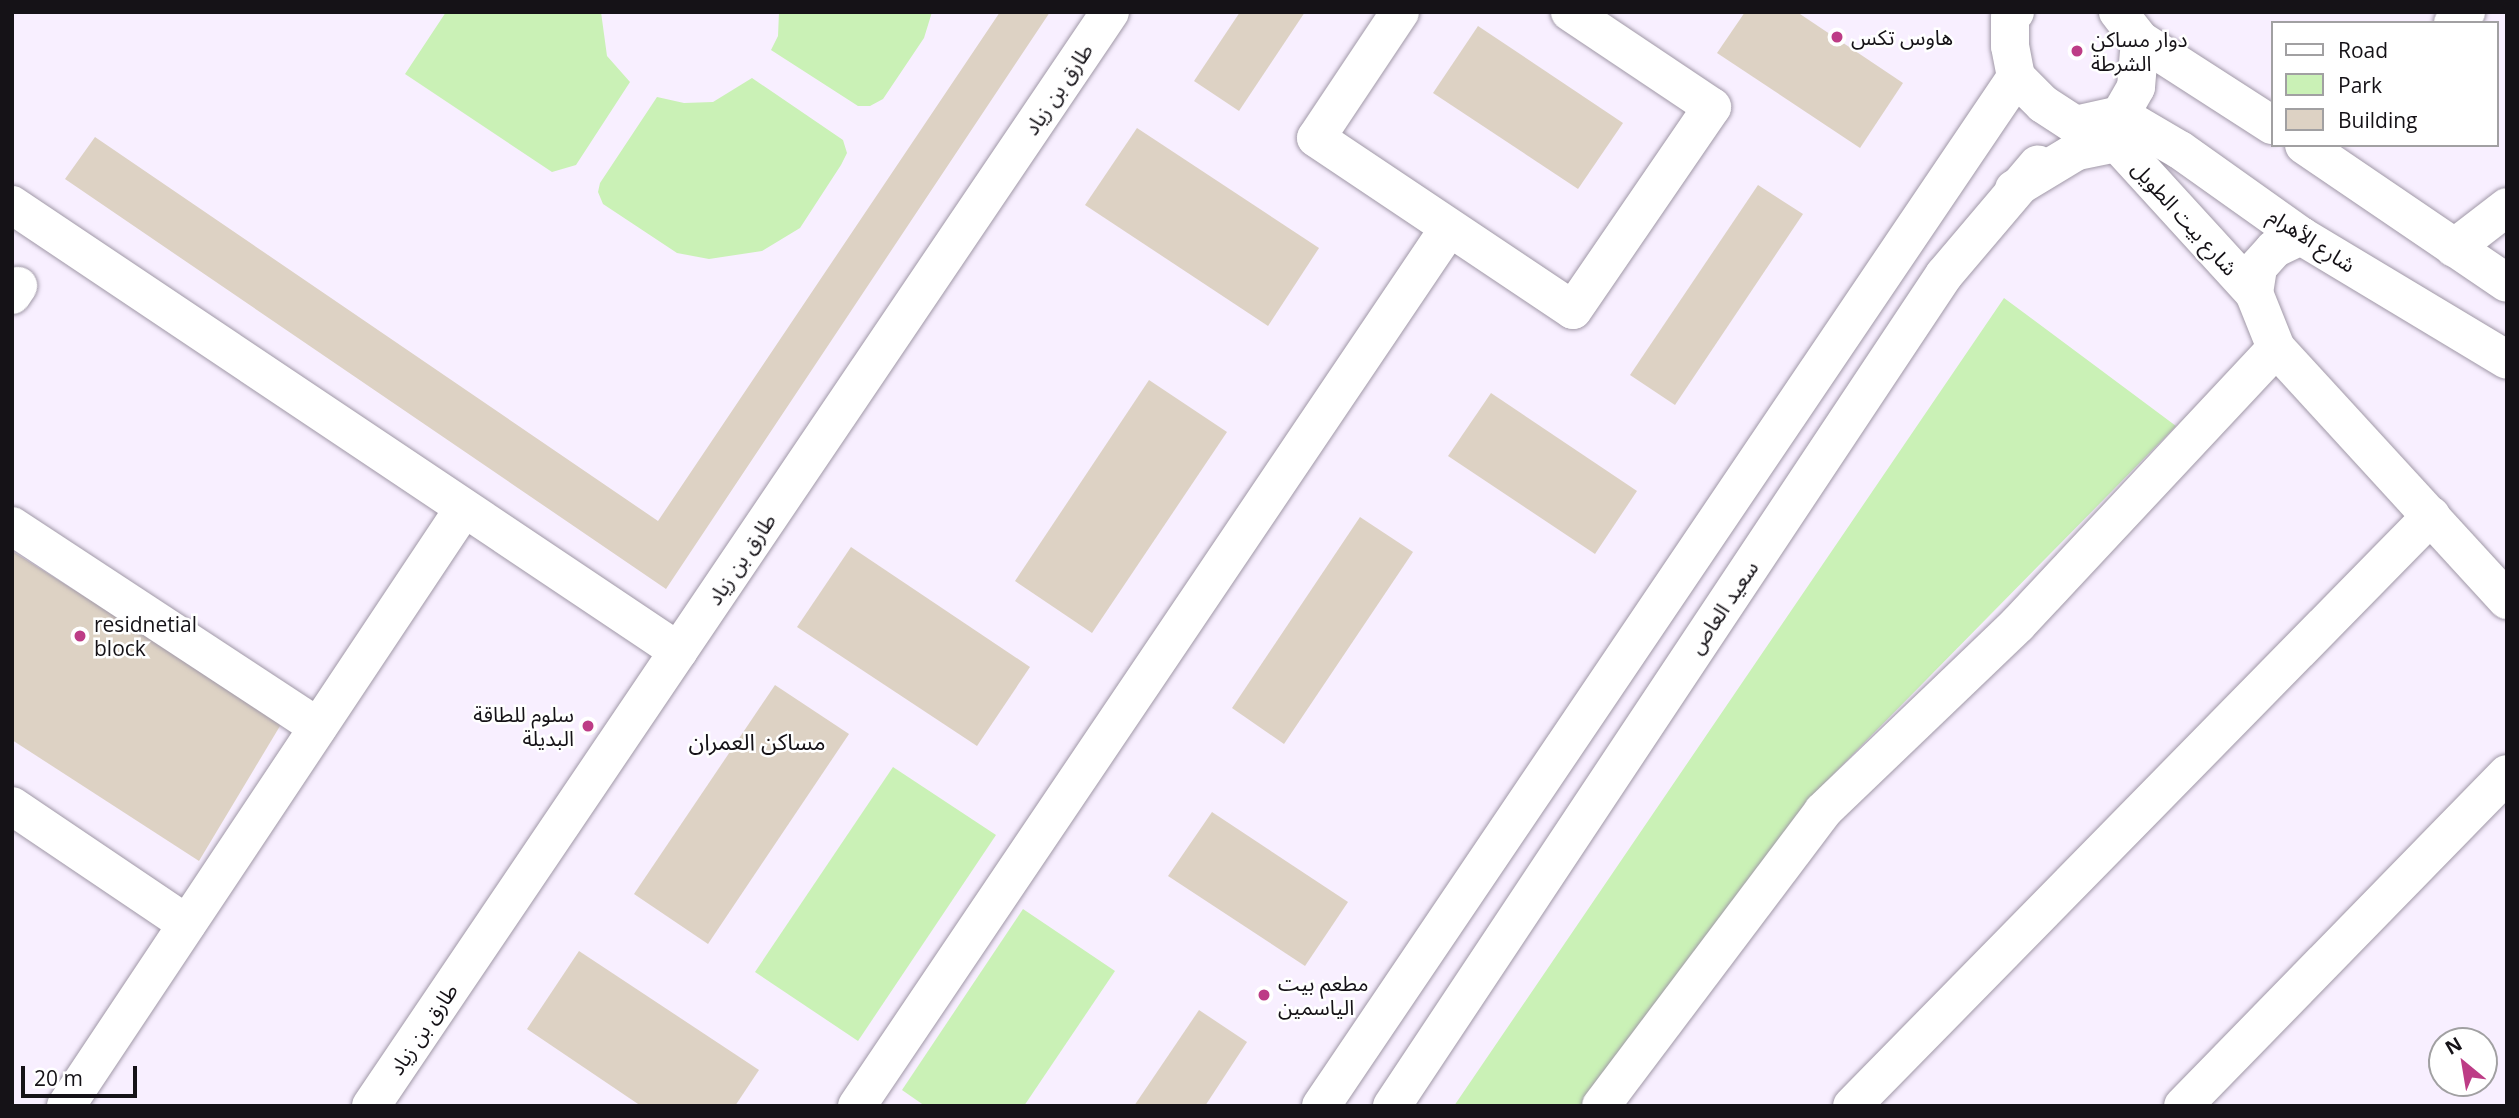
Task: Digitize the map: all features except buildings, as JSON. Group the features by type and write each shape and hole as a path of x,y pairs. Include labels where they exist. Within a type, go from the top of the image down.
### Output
{"street":[{"name":"طارق بن زياد","path":"371,1106 1110,12"},
{"path":"1400,12 1316,138 1573,310 1712,107 1577,14"},
{"path":"2010,14 2010,46 2016,77 2043,104 2075,125 2118,129"},
{"path":"2128,20 2270,124"},
{"path":"2014,189 2118,129 2136,87 2128,20"},
{"path":"1321,1106 2016,77"},
{"name":"سعيد العاص","path":"1392,1106 1944,275 2014,189 2075,125"},
{"name":"شارع الأهرام","path":"2118,129 2180,150 2301,236 2507,360"},
{"name":"شارع بيت الطويل","path":"2118,129 2253,293 2276,348"},
{"path":"2307,147 2507,283"},
{"path":"12,205 678,652"},
{"path":"2454,248 2507,207"},
{"path":"857,1106 1449,228"},
{"path":"2253,293 2258,267 2274,249 2301,236"},
{"path":"1601,1106 1823,811 2017,625 2276,348 2507,600"},
{"path":"66,1106 464,508"},
{"path":"1852,1106 2431,516"},
{"path":"12,526 318,727"},
{"path":"2183,1106 2507,774"},
{"path":"12,806 187,924"}],"green space":[{"path":"446,12 601,12 607,56 630,82 576,165 552,172 405,74"},
{"path":"779,12 932,12 924,38 883,99 870,106 858,106 771,50 778,36"},
{"path":"752,78 843,140 847,153 800,228 762,251 709,259 677,253 603,204 598,192 600,183 657,97 684,103 713,102"},
{"path":"2004,298 2176,426 1806,802 1586,1106 1454,1106"},
{"path":"893,767 996,835 858,1041 755,972"},
{"path":"1023,909 1115,971 1024,1106 925,1106 902,1090"}],"place":[{"name":"هاوس تكس","path":"1837,37"},
{"name":"دوار مساكن الشرطة","path":"2077,51"},
{"name":"residnetial block","path":"80,636"},
{"name":"سلوم للطاقة البديلة","path":"588,726"},
{"name":"مطعم بيت الياسمين","path":"1264,995"}],"district":[{"name":"مساكن العمران","path":"757,741"}]}
